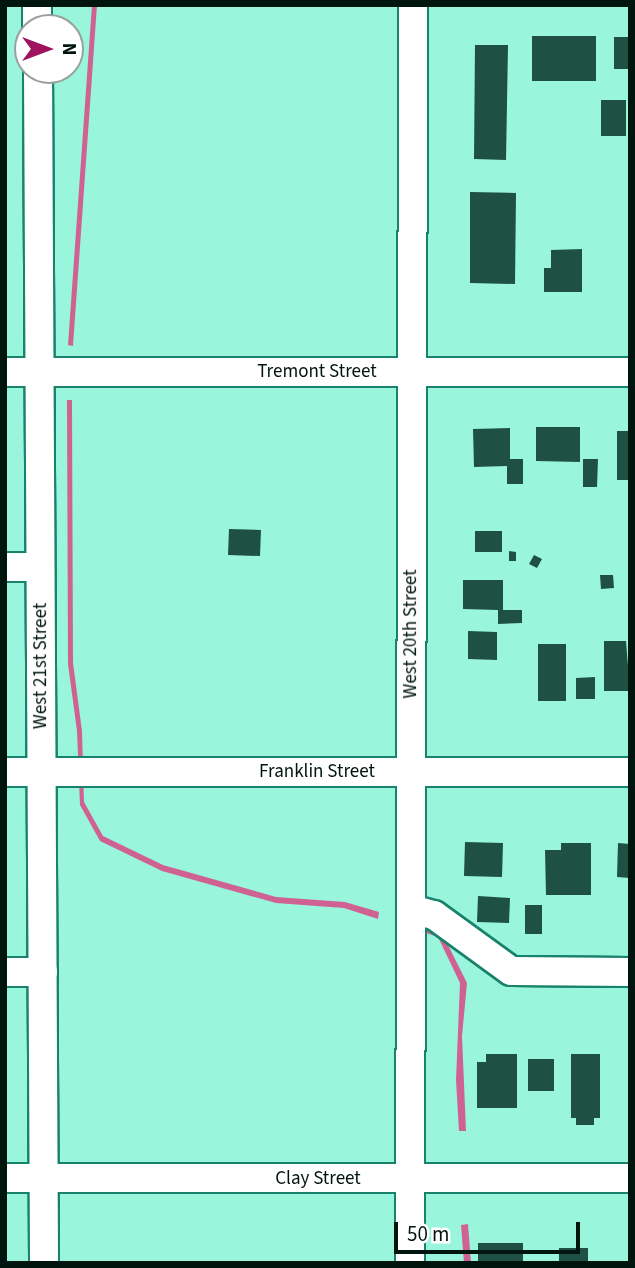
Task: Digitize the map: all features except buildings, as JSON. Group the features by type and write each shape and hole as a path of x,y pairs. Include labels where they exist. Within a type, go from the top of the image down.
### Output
{"street":[{"name":"West 20th Street","path":"410,1263 412,5"},
{"name":"West 21st Street","path":"38,84 40,567 53,772 43,972 44,1263"},
{"name":"Tremont Street","path":"5,372 630,372"},
{"path":"5,567 40,567"},
{"name":"Franklin Street","path":"5,772 630,772"},
{"path":"411,909 434,915 447,929 511,971 630,972"},
{"path":"5,972 43,972"},
{"name":"Clay Street","path":"5,1178 630,1178"}],"shaded area":[{"path":"92,5 97,5 73,346 68,345"},
{"path":"67,400 72,400 73,663 82,731 84,802 103,836 163,865 276,897 345,902 379,912 378,919 344,908 276,903 162,871 100,841 80,805 77,731 68,664"},
{"path":"427,927 441,931 467,983 462,1036 466,1131 459,1131 456,1080 460,983 438,937 426,933"},
{"path":"468,1224 471,1263 464,1263 461,1225"}]}
